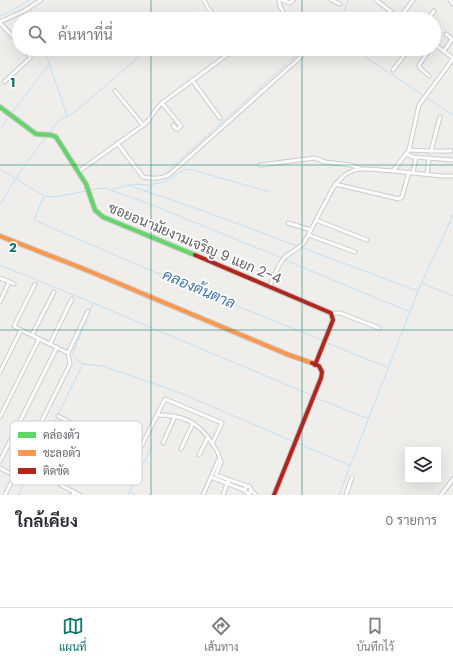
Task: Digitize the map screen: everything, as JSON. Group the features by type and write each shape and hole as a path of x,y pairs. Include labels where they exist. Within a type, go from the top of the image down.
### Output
{"street":[{"path":"22,12 40,0"},
{"path":"205,0 211,12"},
{"path":"279,0 283,12"},
{"path":"282,0 290,3 293,0"},
{"path":"331,0 340,4"},
{"path":"405,12 413,0"},
{"path":"450,0 453,4"},
{"path":"378,1 391,12"},
{"path":"12,16 0,22 12,35"},
{"path":"444,51 452,40 446,34"},
{"path":"393,171 409,150 419,105 453,58 441,49"},
{"path":"4,82 30,58 30,56"},
{"path":"78,172 143,125 162,103 225,56"},
{"path":"117,143 143,176 154,178 165,177 302,56"},
{"path":"393,70 404,56"},
{"path":"425,56 419,66 429,76"},
{"path":"192,80 220,118"},
{"path":"115,91 143,125"},
{"path":"162,103 181,126 176,129 173,125"},
{"name":"ซอยอนามัยงามเจริญ 9 แยก 2-4","path":"0,107 36,134 44,136 50,134 56,136 88,190 95,210 103,217 270,286 331,313"},
{"path":"431,151 440,117"},
{"path":"409,150 450,151"},
{"path":"406,154 416,157 453,160"},
{"path":"413,173 416,157"},
{"path":"260,165 315,158 325,162 351,165 359,168 427,175 453,176"},
{"path":"427,175 429,158"},
{"path":"270,286 284,259 302,246 335,184 350,172 359,168"},
{"path":"335,184 399,199 402,196 409,172"},
{"path":"316,220 367,240"},
{"path":"288,223 311,230"},
{"path":"309,235 355,252"},
{"path":"0,236 42,251 274,349 319,366 322,372 321,378 274,495"},
{"path":"0,278 14,284"},
{"path":"0,302 9,282"},
{"path":"35,284 14,326 68,353"},
{"path":"32,335 54,292"},
{"path":"50,344 72,299"},
{"path":"42,421 70,364 68,353 88,311"},
{"path":"315,364 326,339 332,320 331,313 340,313 379,328"},
{"path":"0,372 21,330"},
{"path":"0,417 39,338"},
{"path":"20,421 57,347"},
{"path":"142,445 165,399 222,424 212,444"},
{"path":"157,415 175,416 194,423 208,437 220,459 203,495"},
{"path":"58,416 68,421"},
{"path":"163,443 175,416"},
{"path":"181,449 194,423"},
{"path":"199,455 208,437"},
{"path":"0,461 10,441"},
{"path":"0,468 10,473"},
{"path":"213,475 250,487 256,495"},
{"path":"346,495 352,477"},
{"path":"441,495 453,479"},
{"path":"228,481 246,493"},
{"path":"222,495 228,481"},
{"path":"5,495 10,485"},
{"path":"60,485 73,494 80,495"},
{"path":"246,493 247,486"},
{"path":"246,493 251,490"}],"waterway":[{"path":"0,16 29,0"},
{"path":"344,12 348,0"},
{"path":"46,56 67,115"},
{"path":"50,132 58,121 76,111 140,56"},
{"path":"161,177 295,56"},
{"path":"364,56 453,115"},
{"path":"12,113 49,64"},
{"path":"0,129 9,117"},
{"path":"0,205 15,179 45,138"},
{"name":"คลองต้นตาล","path":"0,169 44,196 34,220 180,283 324,341"},
{"path":"154,184 165,182 182,171 189,169 270,192"},
{"path":"147,191 157,180"},
{"path":"111,190 133,184 151,185"},
{"path":"128,185 297,246"},
{"name":"คลองต้นตาล","path":"89,190 104,188 142,201 282,258"},
{"name":"คลองต้นตาล","path":"44,196 55,197 86,191"},
{"path":"339,495 418,291 453,215"},
{"path":"303,248 418,291"},
{"name":"คลองต้นตาล","path":"285,260 410,312"},
{"path":"0,265 311,395"},
{"path":"422,283 453,296"},
{"path":"93,303 73,353 74,357 83,364 103,366 178,392 292,441"},
{"name":"คลองต้นตาล","path":"327,343 389,368"},
{"path":"55,421 83,364"},
{"path":"314,397 369,419"},
{"path":"295,442 351,466"},
{"path":"142,466 152,446"},
{"path":"18,495 23,485"},
{"path":"128,495 133,485"},
{"path":"130,492 136,495"}],"traffic: fast":[{"path":"0,107 36,134 51,135 56,137 86,184 95,210 103,217 195,255"}],"traffic: slow":[{"path":"0,236 84,269 289,355 312,363"}],"traffic: jam":[{"path":"195,255 331,313 333,320 315,365"},
{"path":"274,495 321,378 322,372 319,366 312,363"}]}
